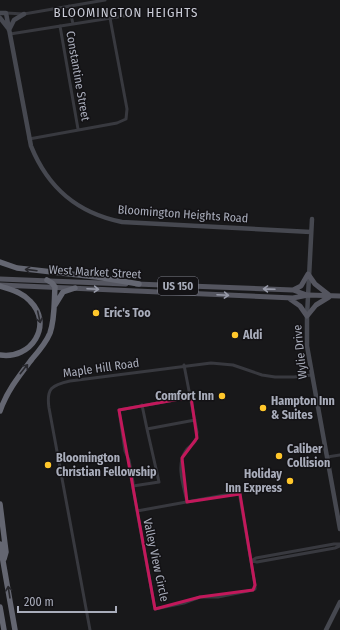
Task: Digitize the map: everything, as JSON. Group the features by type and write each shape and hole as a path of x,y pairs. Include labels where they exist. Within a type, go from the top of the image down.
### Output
{"highway":[{"path":"0,262 17,268 97,277 139,284"},
{"path":"0,411 8,391 48,338 53,321 54,287 52,283 47,280"},
{"path":"0,285 17,292 31,302 39,316 40,326 36,339 28,348 12,355 0,354"},
{"path":"54,307 63,292 75,288"},
{"path":"0,504 6,552 3,563"},
{"path":"0,544 15,630"},
{"path":"0,607 4,630"}],"main road":[{"path":"0,13 6,13"},
{"name":"Bloomington Heights Road","path":"6,13 29,139 38,163 56,188 78,206 106,218 122,222 311,232"},
{"path":"9,32 14,20 24,14"},
{"path":"0,18 9,32"},
{"name":"Wylie Drive","path":"312,219 308,274 307,346 340,529"},
{"path":"289,298 300,306 307,316 316,305 330,296 315,284 308,274 301,286 293,290"},
{"name":"West Market Street","path":"0,278 293,290 308,295"},
{"name":"West Market Street","path":"0,285 289,298 308,295 340,296"},
{"path":"326,630 340,602"}],"street":[{"path":"6,13 24,14 105,0"},
{"name":"Constantine Street","path":"69,6 73,24"},
{"path":"9,32 130,15"},
{"path":"29,139 117,123 126,119 127,109 110,18"},
{"name":"Constantine Street","path":"60,26 78,129"},
{"name":"Maple Hill Road","path":"90,630 49,408 49,391 54,386 61,383 184,365 211,363 232,365 275,377 312,375"},
{"path":"184,365 191,397 197,438 195,443 185,450 182,458 181,468 187,502"},
{"path":"137,511 129,460 125,451 119,410 191,397"},
{"path":"133,486 158,482 154,456 150,448 142,405"},
{"path":"147,429 195,420"},
{"path":"327,457 340,455"},
{"name":"Valley View Circle","path":"236,493 240,494 255,589 218,597 200,597 184,603 155,609 137,511 236,493"},
{"path":"251,561 256,558 334,544 340,545"}],"highlighted area":[{"path":"191,397 197,438 182,458 187,502 240,494 255,585 253,590 200,597 155,609 119,410"}],"place":[{"name":"Eric's Too","path":"96,313"},
{"name":"Aldi","path":"235,335"},
{"name":"Comfort Inn","path":"222,396"},
{"name":"Hampton Inn & Suites","path":"263,408"},
{"name":"Caliber Collision","path":"279,456"},
{"name":"Bloomington Christian Fellowship","path":"48,465"},
{"name":"Holiday Inn Express","path":"290,481"}],"district":[{"name":"BLOOMINGTON HEIGHTS","path":"126,12"}]}
